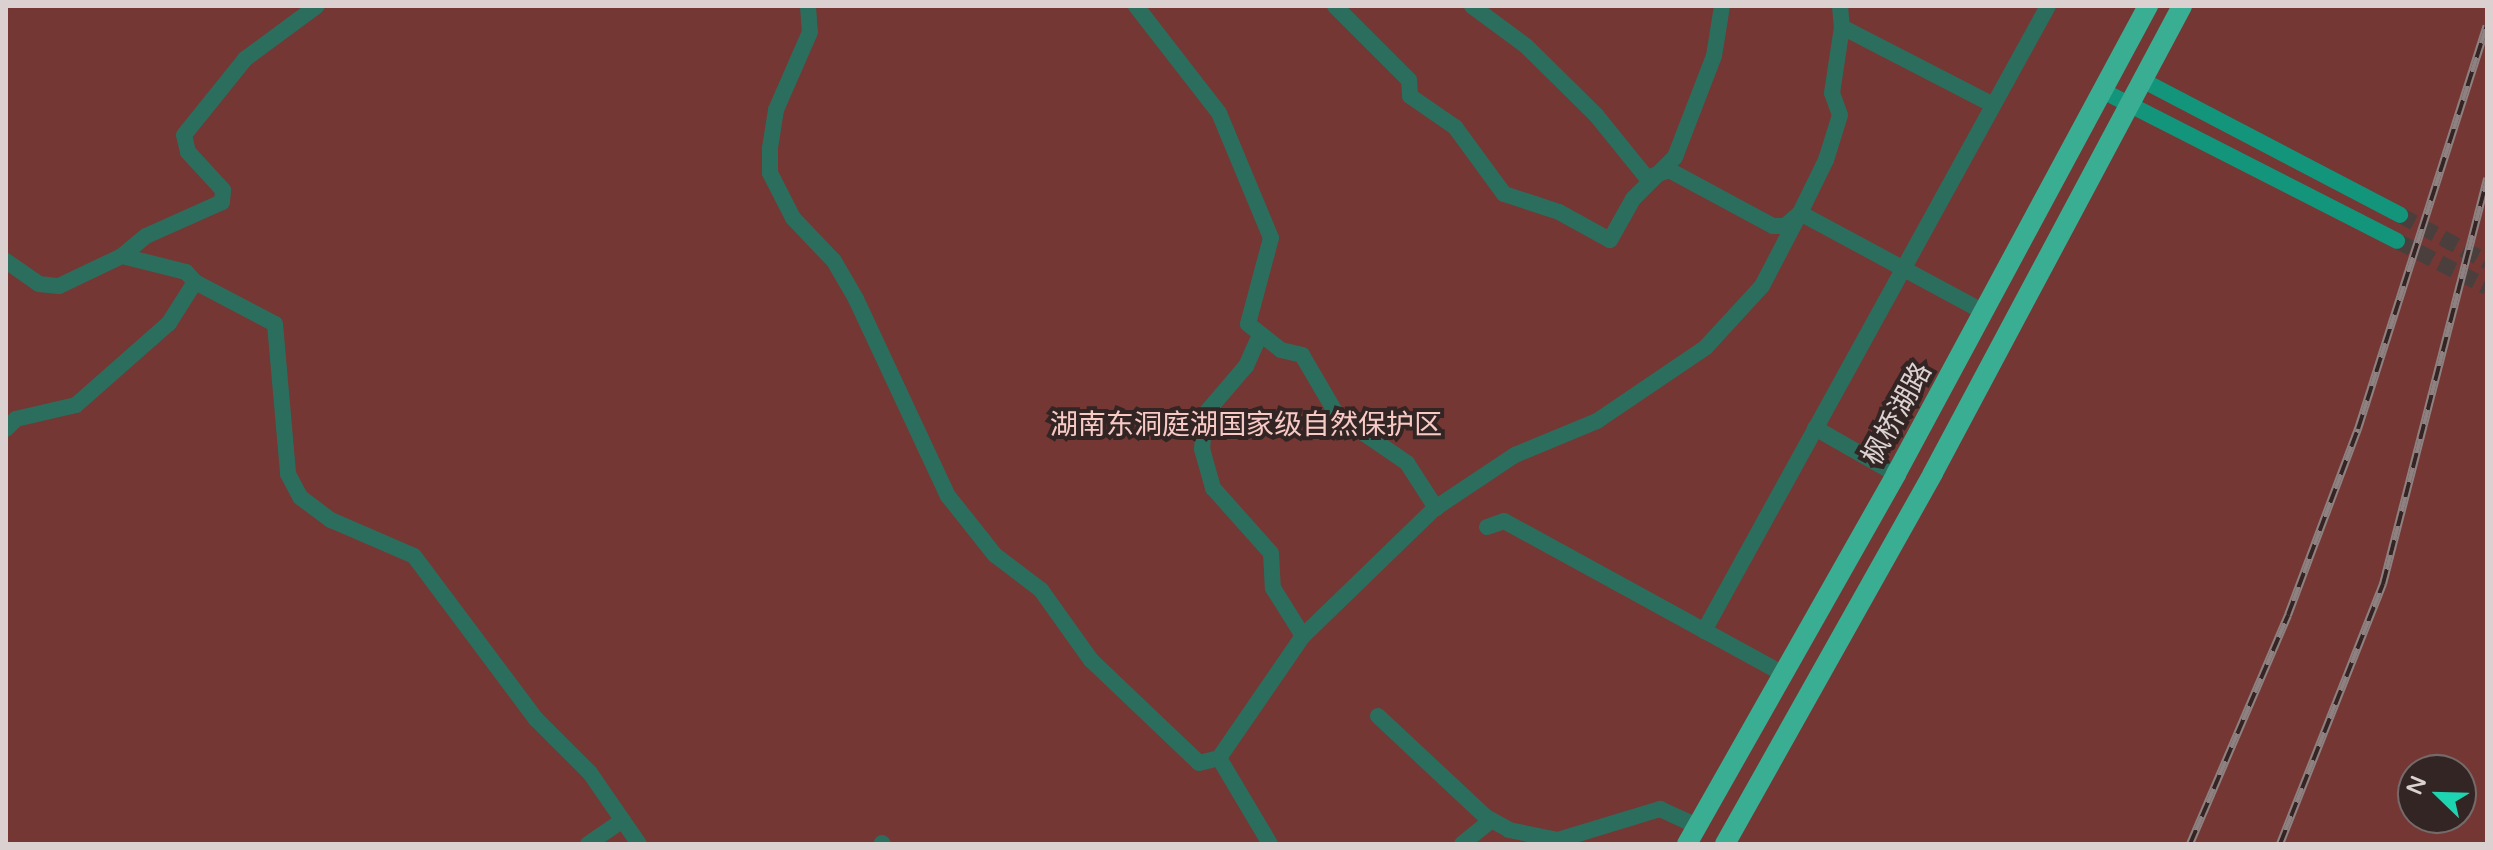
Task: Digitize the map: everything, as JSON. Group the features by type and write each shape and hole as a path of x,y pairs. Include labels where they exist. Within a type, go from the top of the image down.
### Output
{"main road":[{"name":"枫桥湖路","path":"1692,835 1896,474 2148,6"},
{"path":"1725,844 2131,106 2182,6"},
{"path":"2144,81 2400,215"},
{"path":"2103,91 2397,241"}],"street":[{"path":"6,261 39,284 59,286 122,256 146,236 222,202 223,190 188,152 184,135 245,59 317,6"},
{"path":"808,6 810,32 776,110 770,148 770,173 793,218 834,261 856,299 948,496 995,555 1041,590 1091,660 1199,763 1219,758 1303,636 1436,508 1515,455 1597,421 1705,348 1762,286 1800,213 1840,115 1832,93 1842,27 1840,6"},
{"path":"1136,6 1219,113 1271,238 1248,324 1259,337 1302,355 1337,415 1407,463 1436,508"},
{"path":"1335,6 1409,80 1410,96 1455,127 1504,194 1559,212 1610,240 1633,199 1669,170 1714,56 1722,6"},
{"path":"1472,6 1526,46 1596,115 1647,178 1669,170 1773,226 1785,226 1800,213"},
{"path":"1704,631 2048,6"},
{"path":"1842,27 1993,105"},
{"path":"1800,213 1984,312"},
{"path":"122,256 186,272 195,282 275,324 288,474 300,497 331,520 414,556 536,719 590,773 639,844"},
{"path":"6,429 16,419 76,405 169,323 195,282"},
{"path":"1259,337 1246,366 1204,415 1202,449 1213,488 1271,553 1273,588 1303,636"},
{"path":"1815,428 1896,474"},
{"path":"1487,527 1504,521 1783,674"},
{"path":"1378,716 1492,820 1558,840 1660,809 1692,835"},
{"path":"1219,758 1270,844"},
{"path":"588,844 623,820"},
{"path":"1462,844 1492,820"}],"green space":[{"name":"湖南东洞庭湖国家级自然保护区","path":"6,6 2487,6 2487,844 6,844"}],"tunnel":[{"path":"2400,215 2487,262"},
{"path":"2397,241 2487,287"}],"railway":[{"path":"2190,844 2288,615 2358,429 2487,26"},
{"path":"2280,844 2383,584 2487,178"}]}
